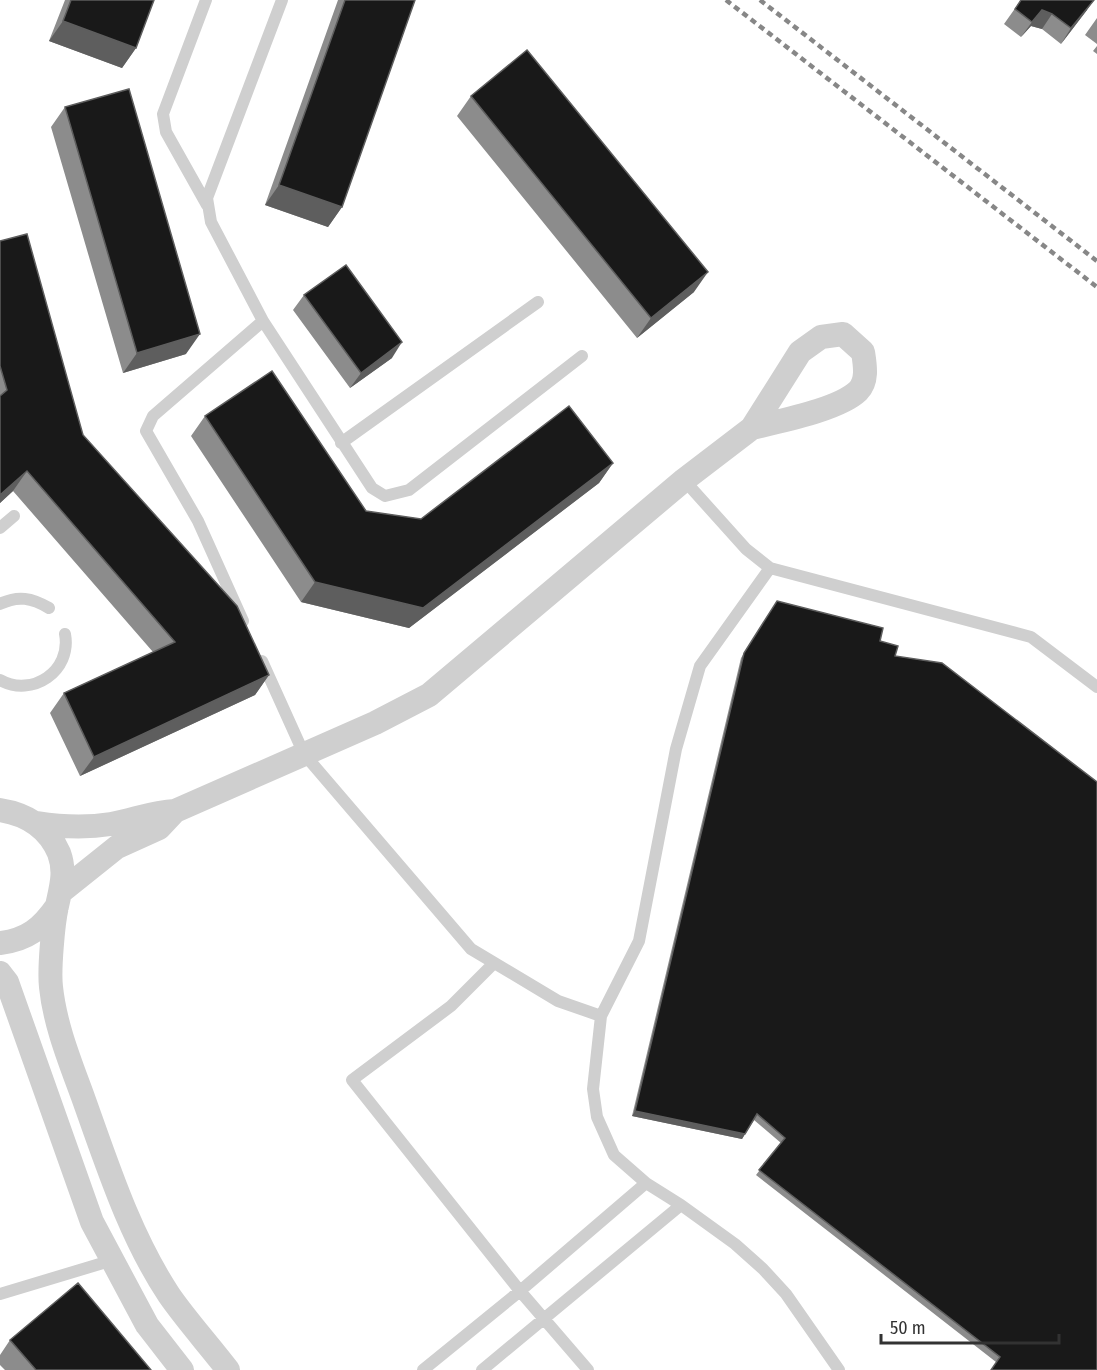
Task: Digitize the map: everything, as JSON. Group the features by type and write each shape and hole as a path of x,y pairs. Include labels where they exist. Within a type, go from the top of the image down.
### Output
{"street":[{"path":"18,815 68,828 108,824 149,812 175,811 375,723 429,695 684,480 752,428 800,352 822,337 843,334 863,352 866,374 858,391 825,408 752,428"},
{"path":"0,944 15,942 32,934 46,922 60,899 117,847 159,828 175,811"},
{"path":"18,815 50,837 59,853 63,872 50,986 64,1042 117,1191 169,1295 228,1370"},
{"path":"0,973 7,982 92,1222 147,1325 182,1370"}],"lane":[{"path":"206,0 163,114 166,132 208,206"},
{"path":"282,0 207,198 208,206 211,222 263,321 372,488 385,496 409,490 582,356"},
{"path":"341,443 538,302"},
{"path":"247,629 198,521 146,432 153,416 263,321"},
{"path":"684,480 746,549 770,568 1031,637 1097,687"},
{"path":"0,528 14,516"},
{"path":"770,568 700,666 676,749 639,941 601,1016 593,1089 597,1117 614,1155 646,1183 681,1204 735,1244 763,1269 786,1294 839,1370"},
{"path":"0,604 22,598 35,600 49,608"},
{"path":"0,680 17,686 32,685 46,680 57,669 64,656 65,634"},
{"path":"257,651 304,754 471,949 558,1002 601,1016"},
{"path":"0,796 18,815"},
{"path":"493,964 451,1006 352,1080 520,1291 588,1370"},
{"path":"423,1370 646,1183"},
{"path":"482,1370 681,1204"},
{"path":"0,1294 112,1260"}],"building":[{"path":"71,0 154,0 136,48 63,21"},
{"path":"345,0 415,0 342,207 279,185"},
{"path":"1021,0 1094,0 1071,28 1052,14 1042,10 1032,22 1015,9"},
{"path":"527,50 708,272 651,318 471,96"},
{"path":"129,89 200,334 137,353 65,107"},
{"path":"27,234 83,435 237,606 269,675 94,757 64,693 175,642 27,471 0,495 0,396 7,390 0,366 0,241"},
{"path":"346,265 402,342 361,373 304,295"},
{"path":"272,371 366,511 421,519 569,406 613,463 423,608 315,582 205,416"},
{"path":"777,601 883,628 880,641 898,646 895,656 942,663 1097,782 1097,1370 991,1370 1000,1357 759,1170 785,1138 757,1114 745,1134 635,1111 744,653"},
{"path":"78,1283 151,1370 36,1370 10,1340"}],"railway":[{"path":"726,0 1097,287"},
{"path":"760,0 1097,261"}]}
